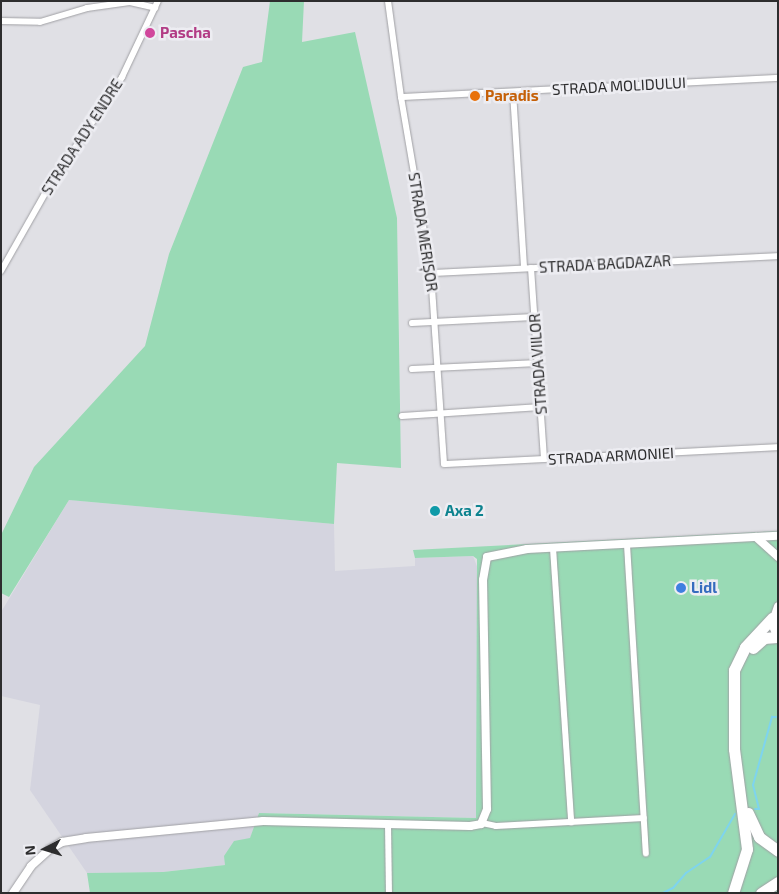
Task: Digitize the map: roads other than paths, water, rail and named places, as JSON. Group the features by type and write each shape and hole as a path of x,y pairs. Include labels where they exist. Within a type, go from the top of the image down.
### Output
{"highway":[{"path":"733,893 747,849 734,728 733,683 736,664 744,647 772,618"},
{"path":"734,728 742,666 758,643 768,636 777,637"},
{"path":"740,788 760,837 778,851"},
{"path":"761,893 778,882"}],"main road":[{"path":"777,637 772,618 778,606"}],"street":[{"name":"STRADA ADY ENDRE","path":"1,271 47,190 122,77 158,1"},
{"name":"STRADA MERIȘOR","path":"388,1 400,97 431,273 444,464"},
{"path":"1,22 40,22 87,8 130,2 155,8"},
{"name":"STRADA MOLIDULUI","path":"400,97 778,78"},
{"name":"STRADA VIILOR","path":"513,92 538,363 544,459"},
{"name":"STRADA BAGDAZAR","path":"431,273 778,256"},
{"path":"412,323 534,318"},
{"path":"412,369 538,363"},
{"path":"402,416 541,408"},
{"name":"STRADA ARMONIEI","path":"444,464 778,447"},
{"path":"482,822 487,809 483,738 484,564 494,553 778,536"},
{"path":"756,537 778,550"},
{"path":"766,544 778,557"},
{"path":"628,545 646,853"},
{"path":"553,548 571,822"},
{"path":"13,893 40,856 62,842 74,840 262,821 470,826 482,822 496,826 644,818"},
{"path":"388,824 389,893"}],"waterway":[{"path":"755,809 759,809 753,785 772,717 776,717"},
{"path":"663,893 673,888 686,873 710,857 735,814"}],"place":[{"name":"Pascha","path":"150,33"},
{"name":"Paradis","path":"475,96"},
{"name":"Axa 2","path":"435,511"},
{"name":"Lidl","path":"681,588"}]}
